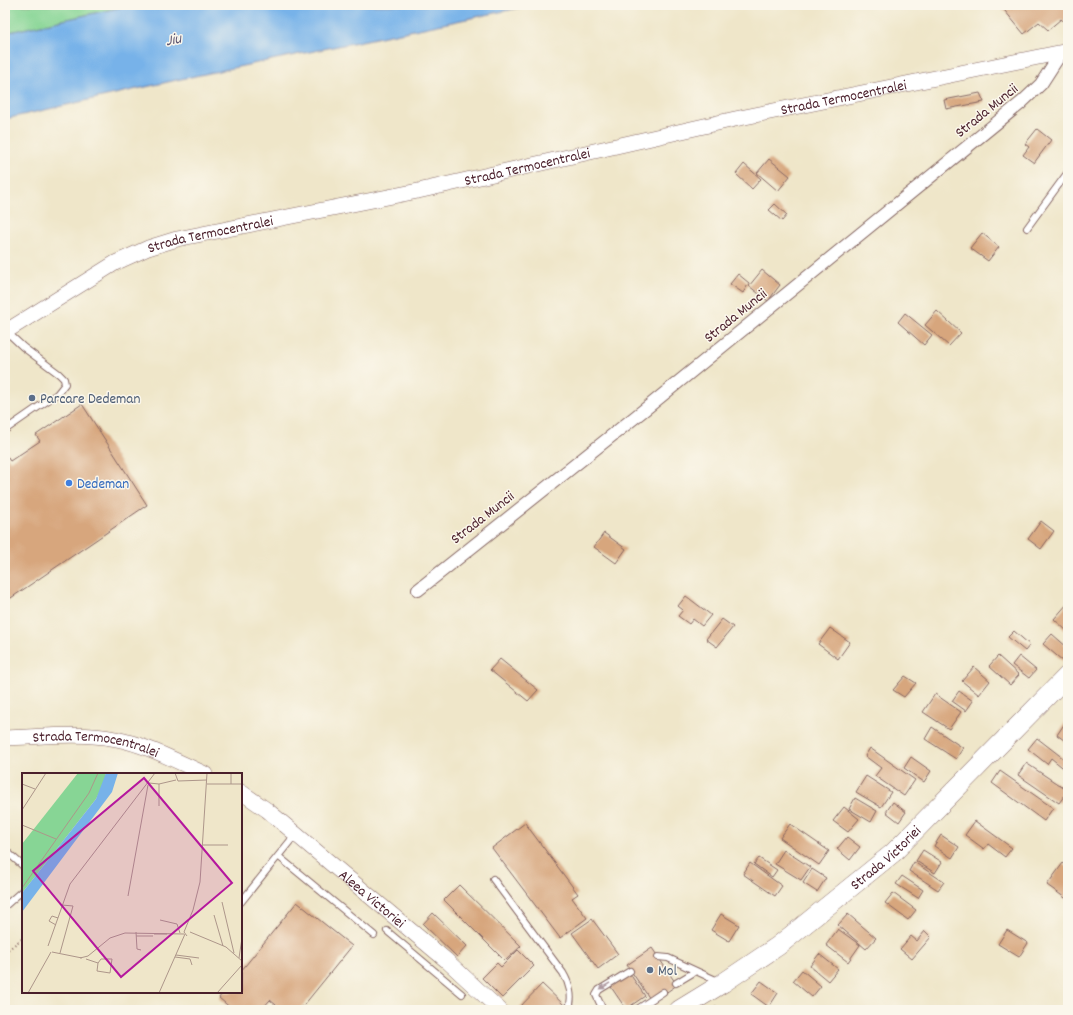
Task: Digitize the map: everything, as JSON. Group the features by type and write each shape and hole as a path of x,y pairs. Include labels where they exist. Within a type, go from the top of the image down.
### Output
{"main road":[{"name":"Strada Victoriei","path":"679,1010 723,983 778,946 893,853 1068,675"}],"street":[{"name":"Strada Termocentralei","path":"6,331 115,262 148,248 177,239 418,191 735,119 1065,52"},
{"name":"Strada Muncii","path":"418,590 649,406 1021,103 1041,84 1065,52"},
{"name":"Strada Termocentralei","path":"5,738 90,736 118,739 156,752 203,773"},
{"name":"Aleea Victoriei","path":"242,793 267,810 446,960 500,1010"}],"lane":[{"path":"1027,228 1068,172"},
{"path":"5,430 57,394 65,384 64,379 59,374 23,347 6,331"},
{"path":"242,901 296,834"},
{"path":"5,850 22,865"},
{"path":"278,856 374,934"},
{"path":"493,878 563,973 568,982 571,998 568,1010"},
{"path":"5,906 22,891"},
{"path":"386,931 462,994"},
{"path":"658,957 668,958 723,983"},
{"path":"603,1010 596,995 599,990 630,971"},
{"path":"676,983 696,971"},
{"path":"636,1010 663,992"}],"path":[{"path":"5,952 22,939"}],"green space":[{"path":"5,5 131,5 5,33"}],"water":[{"name":"Jiu","path":"131,5 533,5 181,79 5,119 5,33"}],"building":[{"path":"1000,5 1068,5 1068,25 1061,19 1048,30 1039,22 1024,34"},
{"path":"980,93 984,102 946,109 944,100"},
{"path":"1037,129 1051,140 1034,163 1023,155 1029,147 1025,144"},
{"path":"769,159 790,176 778,191 757,173"},
{"path":"744,164 761,179 752,189 736,174"},
{"path":"775,204 787,215 782,221 769,210"},
{"path":"982,233 999,247 988,261 970,248"},
{"path":"762,270 780,285 768,301 749,286"},
{"path":"738,274 749,283 743,293 730,284"},
{"path":"937,311 961,333 949,346 925,325"},
{"path":"905,313 932,335 924,345 898,322"},
{"name":"Dedeman","path":"82,404 147,505 5,602 5,454 10,461 40,441 36,435"},
{"path":"1041,521 1054,531 1041,549 1028,539"},
{"path":"604,533 626,549 616,563 594,547"},
{"path":"686,596 711,615 702,626 693,619 689,624 678,616 683,610 678,606"},
{"path":"1068,603 1068,632 1054,619"},
{"path":"722,619 733,627 717,647 706,639"},
{"path":"830,628 850,642 838,659 818,644"},
{"path":"1014,631 1030,645 1025,651 1008,637"},
{"path":"1052,634 1068,648 1068,655 1063,661 1043,644"},
{"path":"998,656 1019,675 1010,685 989,666"},
{"path":"1019,656 1036,670 1029,678 1012,665"},
{"path":"500,659 538,690 528,701 490,670"},
{"path":"974,667 990,681 979,695 962,681"},
{"path":"905,676 916,683 904,697 893,690"},
{"path":"959,691 973,701 966,711 952,701"},
{"path":"935,694 961,712 949,729 923,712"},
{"path":"1065,723 1068,725 1068,743 1057,735"},
{"path":"932,727 963,748 956,759 925,739"},
{"path":"1037,738 1068,762 1067,771 1051,758 1047,764 1028,749"},
{"path":"870,748 915,780 904,796 875,776 881,768 865,756"},
{"path":"911,757 931,771 924,782 904,768"},
{"path":"1026,763 1068,791 1059,803 1018,775"},
{"path":"1000,771 1053,808 1044,821 992,783"},
{"path":"866,776 891,792 881,807 856,792"},
{"path":"855,798 877,811 871,822 849,809"},
{"path":"893,802 906,812 899,822 886,812"},
{"path":"844,807 859,819 848,832 833,821"},
{"path":"975,821 1012,848 1005,857 988,844 984,849 965,835"},
{"path":"525,823 578,894 572,898 587,918 560,938 492,848"},
{"path":"790,824 829,851 819,865 780,838"},
{"path":"941,835 959,847 952,858 934,846"},
{"path":"847,837 860,847 850,860 837,849"},
{"path":"784,850 810,867 801,880 775,864"},
{"path":"923,850 942,862 935,873 916,861"},
{"path":"759,858 777,870 772,877 754,864"},
{"path":"914,862 944,882 938,890 909,871"},
{"path":"750,863 782,886 775,896 743,874"},
{"path":"1063,863 1068,867 1068,900 1047,885"},
{"path":"812,869 826,878 817,892 803,883"},
{"path":"902,876 923,890 918,898 896,884"},
{"path":"459,885 521,946 505,961 444,900"},
{"path":"893,893 916,910 908,920 885,903"},
{"path":"297,902 352,946 300,1010 282,1010 270,1000 261,1010 233,1010 219,998 222,993 242,993 242,970"},
{"path":"433,913 467,946 457,957 423,924"},
{"path":"721,914 739,925 729,941 711,930"},
{"path":"848,914 876,938 866,949 838,925"},
{"path":"592,919 618,954 598,969 572,933"},
{"path":"838,929 860,945 848,962 826,945"},
{"path":"1007,930 1028,943 1019,957 998,944"},
{"path":"925,931 931,937 912,959 900,949 911,936 917,941"},
{"path":"652,948 677,985 664,994 650,999 627,965"},
{"path":"518,950 534,966 502,998 482,978 497,963 501,967"},
{"path":"819,954 838,969 828,981 810,966"},
{"path":"802,970 821,986 812,997 793,981"},
{"path":"630,974 645,996 626,1009 611,987"},
{"path":"761,981 778,993 769,1007 751,994"},
{"path":"542,984 564,1005 559,1010 517,1010"},
{"path":"717,1006 719,1010 711,1010"}],"place":[{"name":"Parcare Dedeman","path":"32,398"},
{"name":"Dedeman","path":"69,483"},
{"name":"Mol","path":"650,970"}]}
